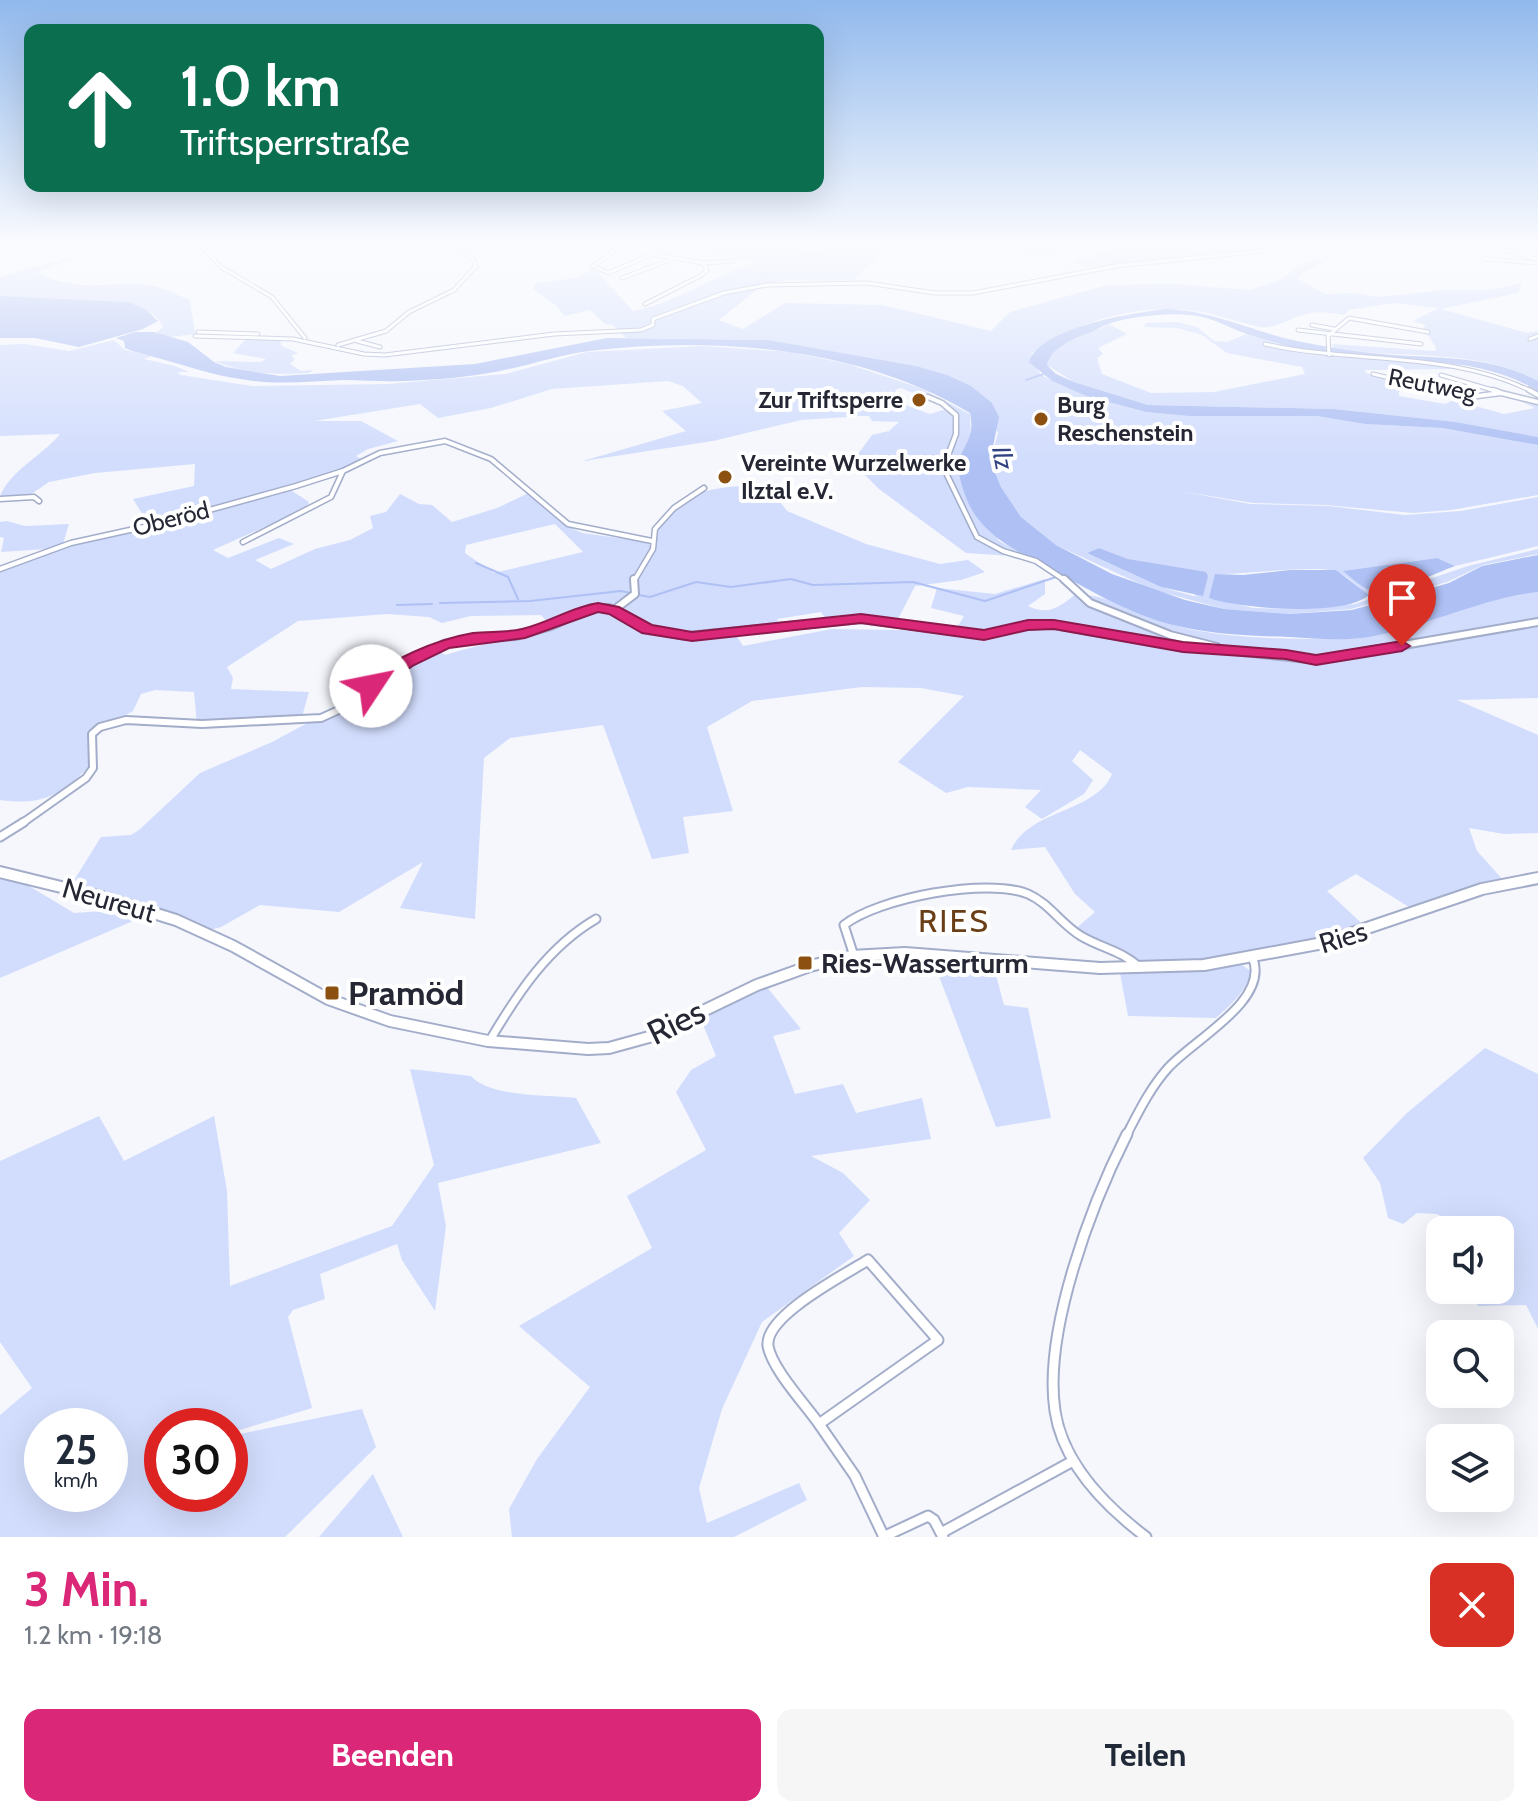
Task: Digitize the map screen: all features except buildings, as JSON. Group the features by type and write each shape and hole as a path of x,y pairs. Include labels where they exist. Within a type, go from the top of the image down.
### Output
{"street":[{"path":"289,316 307,340"},
{"path":"334,346 386,331 404,316"},
{"path":"302,336 196,334 307,340 369,356 554,334 641,330 653,325 653,319 661,316"},
{"path":"1329,355 1328,336 1349,318 1428,332"},
{"path":"1312,325 1334,329"},
{"path":"1298,330 1328,336 1421,344"},
{"path":"1530,339 1538,336"},
{"path":"357,341 380,347"},
{"path":"1265,344 1329,355 1463,366 1506,379 1538,395"},
{"name":"Reutweg","path":"1373,374 1470,397 1501,393 1538,402"},
{"path":"1441,375 1501,393"},
{"path":"928,397 942,403 956,415 956,434 947,458 947,475 977,537 1003,551 1036,561 1062,577 1090,603 1170,635 1237,651"},
{"name":"Oberöd","path":"0,569 71,543 184,517 343,471 380,453 449,442 491,459 568,524 652,541"},
{"name":"Oberöd","path":"243,542 331,497 343,471"},
{"path":"614,610 635,594 634,577 651,554 655,529 674,508 704,488"},
{"path":"0,499 34,497 39,501"},
{"path":"0,837 58,800 91,773 94,766 89,747 92,734 100,727 126,720 202,724 321,718 343,708 388,674 423,654 454,642 525,634 591,608 614,610 648,629 692,636 861,619 984,635 1028,625 1054,625 1183,647 1316,660 1538,622"},
{"name":"Neureut","path":"0,872 105,898 215,937"},
{"name":"Ries","path":"215,937 280,975 342,1005 401,1026 490,1040 588,1049 623,1046 744,989 801,968 854,956 910,952 994,961 1141,968 1253,959 1322,945 1489,885 1538,878"},
{"path":"854,956 844,925 861,911 940,891 1018,891 1032,896 1079,935 1133,960 1141,968"},
{"path":"490,1040 509,1008 564,941 596,919"},
{"path":"1146,1537 1108,1507 1073,1461 1057,1418 1052,1374 1068,1297 1095,1208 1121,1144 1155,1085 1178,1058 1243,1003 1253,990 1258,972 1253,959"},
{"path":"819,1424 938,1340 868,1260 782,1316 770,1331 768,1345 774,1362 855,1476 884,1537 928,1516 934,1520 942,1535 1073,1461"}],"shaded area":[{"path":"0,316 153,316 158,321 143,329 79,347 35,338 0,338"},
{"path":"155,316 192,316 195,334 169,337 156,333 163,327"},
{"path":"596,316 724,316 719,320 743,329 764,316 927,316 991,331 1006,316 1113,316 1069,332 1031,354 1040,374 1086,396 1146,412 1189,416 1316,416 1365,424 1442,428 1538,445 1538,495 1451,510 1413,513 1325,505 1253,503 1179,491 1250,504 1328,506 1405,515 1461,511 1538,497 1538,546 1455,566 1437,558 1344,571 1368,588 1387,590 1368,598 1369,595 1342,574 1315,569 1216,574 1210,598 1253,608 1290,609 1355,604 1468,566 1538,549 1538,554 1483,565 1447,582 1351,609 1288,614 1224,609 1151,589 1056,545 1021,517 1001,487 990,461 998,433 971,386 916,366 769,340 626,338 613,325 605,324","holes":["1099,548 1128,559 1163,566 1197,597 1161,587 1087,553"]},
{"path":"1147,316 1108,324 1064,344 1047,365 1056,374 1074,382 1148,405 1334,409 1456,422 1538,437 1538,445 1442,428 1365,424 1316,416 1189,416 1146,412 1086,396 1052,381 1029,362 1037,350 1050,340 1111,318"},
{"path":"1196,316 1209,316 1285,338 1336,348 1486,363 1538,381 1538,391 1514,379 1465,365 1336,355 1280,344"},
{"path":"1218,316 1298,316 1277,325 1254,326"},
{"path":"1424,316 1465,316 1527,333 1538,331 1538,381 1490,363 1334,348 1332,344 1435,351 1436,347 1423,328 1426,325 1413,321"},
{"path":"1176,322 1197,327 1214,341 1227,342 1247,334 1275,343 1463,364 1453,369 1365,370 1366,373 1409,386 1399,392 1399,396 1445,404 1454,400 1504,414 1535,408 1516,399 1538,402 1538,437 1456,422 1334,409 1148,405 1074,382 1047,365 1064,344 1109,324 1127,334 1098,348 1103,354 1097,358 1102,374 1151,393 1214,392 1305,374 1302,367 1227,353 1202,335 1177,328 1144,327 1146,323"},
{"path":"135,332 154,332 188,342 214,362 226,367 280,376 475,364 607,338 769,340 916,366 971,386 992,403 999,417 990,461 1001,487 1021,517 1056,545 1112,574 1185,600 1224,609 1289,614 1352,610 1449,583 1482,566 1538,555 1538,592 1495,600 1390,632 1349,639 1226,634 1154,619 1106,599 1020,553 994,536 974,514 959,474 960,458 970,436 970,413 882,373 834,360 785,352 686,345 578,353 500,371 452,378 271,382 218,375 132,351 125,348 124,341 116,338"},
{"path":"279,338 282,346 298,353 291,356 295,359 290,364 301,371 313,370 309,373 261,373 215,361 260,362 266,359 233,353 246,339"},
{"path":"114,340 125,350 152,356 144,359 189,372 177,372 181,375 252,386 388,384 505,374 587,352 703,346 791,352 848,364 920,388 970,414 971,438 959,463 999,541 1029,557 966,553 879,489 852,462 872,435 889,431 899,422 872,421 869,416 801,420 713,441 583,461 686,431 662,411 702,403 683,386 668,381 552,389 491,408 438,418 420,404 314,421 361,421 398,441 368,449 356,456 361,459 343,471 289,489 309,502 307,508 213,550 228,558 279,538 294,544 255,560 271,569 315,549 350,540 373,528 370,516 386,512 400,494 419,504 432,505 452,522 497,508 531,492 569,527 582,533 648,542 652,548 667,513 680,502 712,490 767,485 787,511 866,544 940,564 968,560 985,572 961,580 915,586 897,621 827,621 821,612 777,619 782,628 735,633 743,646 832,629 955,631 964,616 931,608 937,588 995,594 1045,579 1045,594 1028,606 1048,610 1076,594 1090,595 1185,628 1237,636 1290,639 1379,633 1484,603 1538,592 1538,698 1457,700 1538,735 1538,833 1504,834 1469,828 1477,851 1505,882 1417,912 1356,874 1327,891 1369,930 1307,948 1141,968 1073,931 1095,912 1075,894 1045,847 1011,850 1032,826 1092,797 1104,787 1112,774 1080,750 1072,761 1093,780 1084,794 1042,819 1025,807 1041,790 968,787 946,793 898,762 964,696 921,688 862,687 752,701 707,727 733,811 683,817 689,853 652,859 603,725 510,738 484,758 475,919 400,908 423,862 339,912 260,905 221,927 205,931 71,885 101,837 131,835 139,830 200,773 330,715 435,648 445,655 550,625 541,615 471,616 442,623 429,617 387,614 298,621 227,667 233,678 231,689 309,692 301,720 197,724 194,692 155,690 141,694 133,711 92,734 89,747 93,762 62,790 29,801 0,800 0,569 71,543 149,525 133,499 194,486 195,464 95,473 49,482 30,495 0,496 11,478 60,434 0,436 0,345 24,344 69,351","holes":["901,388 949,408 930,414 897,402 899,396 895,390","555,524 583,552 494,573 465,553 466,545"]},
{"path":"0,522 25,526 69,524 63,544 47,549 1,552 4,538 0,537"},
{"path":"1099,548 1128,559 1206,572 1208,576 1203,596 1161,587 1087,553"},
{"path":"1437,558 1455,566 1383,592 1367,589 1343,571"},
{"path":"1290,570 1336,570 1369,595 1357,602 1316,609 1267,608 1209,598 1215,574 1243,575"},
{"path":"0,876 19,880 74,913 104,911 133,921 0,978"},
{"path":"899,956 993,964 1004,1005 1028,1008 1051,1118 996,1127 939,976 903,975"},
{"path":"1242,965 1252,972 1249,979 1237,998 1216,1018 1128,1016 1120,973"},
{"path":"766,986 801,1029 773,1036 795,1094 843,1084 856,1113 922,1098 931,1139 811,1156 843,1173 870,1200 839,1233 854,1256 762,1322 722,1409 699,1488 707,1523 799,1483 807,1500 734,1537 512,1537 509,1509 537,1459 590,1387 519,1326 652,1248 627,1196 706,1150 676,1092 691,1070 716,1056 699,1015"},
{"path":"1485,1048 1538,1074 1538,1329 1526,1305 1477,1304 1514,1304 1514,1216 1417,1213 1403,1224 1388,1218 1380,1183 1363,1158 1407,1113"},
{"path":"410,1069 471,1076 479,1083 504,1091 576,1098 601,1143 438,1183 446,1226 435,1311 402,1260 397,1244 320,1274 325,1299 293,1310 288,1317 312,1408 248,1428 248,1408 144,1408 144,1512 248,1512 248,1432 362,1409 376,1447 285,1537 0,1537 0,1415 32,1388 0,1342 0,1161 99,1116 124,1161 214,1116 227,1191 230,1286 392,1226 434,1165"},
{"path":"373,1474 403,1537 319,1537"}],"waterway":[{"path":"1026,380 1044,374"},
{"path":"476,563 508,577 518,599"},
{"path":"639,595 650,597 696,582 731,587 791,579 813,585 913,582 985,601 1056,577"},
{"path":"440,603 530,601 621,591 631,593"},
{"path":"397,605 432,604"}],"place":[{"name":"Zur Triftsperre","path":"919,400"},
{"name":"Burg Reschenstein","path":"1041,419"},
{"name":"Vereinte Wurzelwerke Ilztal e.V.","path":"725,477"},
{"name":"Ries-Wasserturm","path":"805,963"},
{"name":"Pramöd","path":"332,993"}],"district":[{"name":"RIES","path":"954,921"}],"route":[{"path":"371,686 444,644 525,634 584,610 598,608 614,610 648,629 692,636 779,629 838,620 877,619 984,635 1028,625 1054,625 1183,647 1286,654 1316,660 1402,646"}],"water label":[{"name":"Ilz","path":"1003,458"}]}
